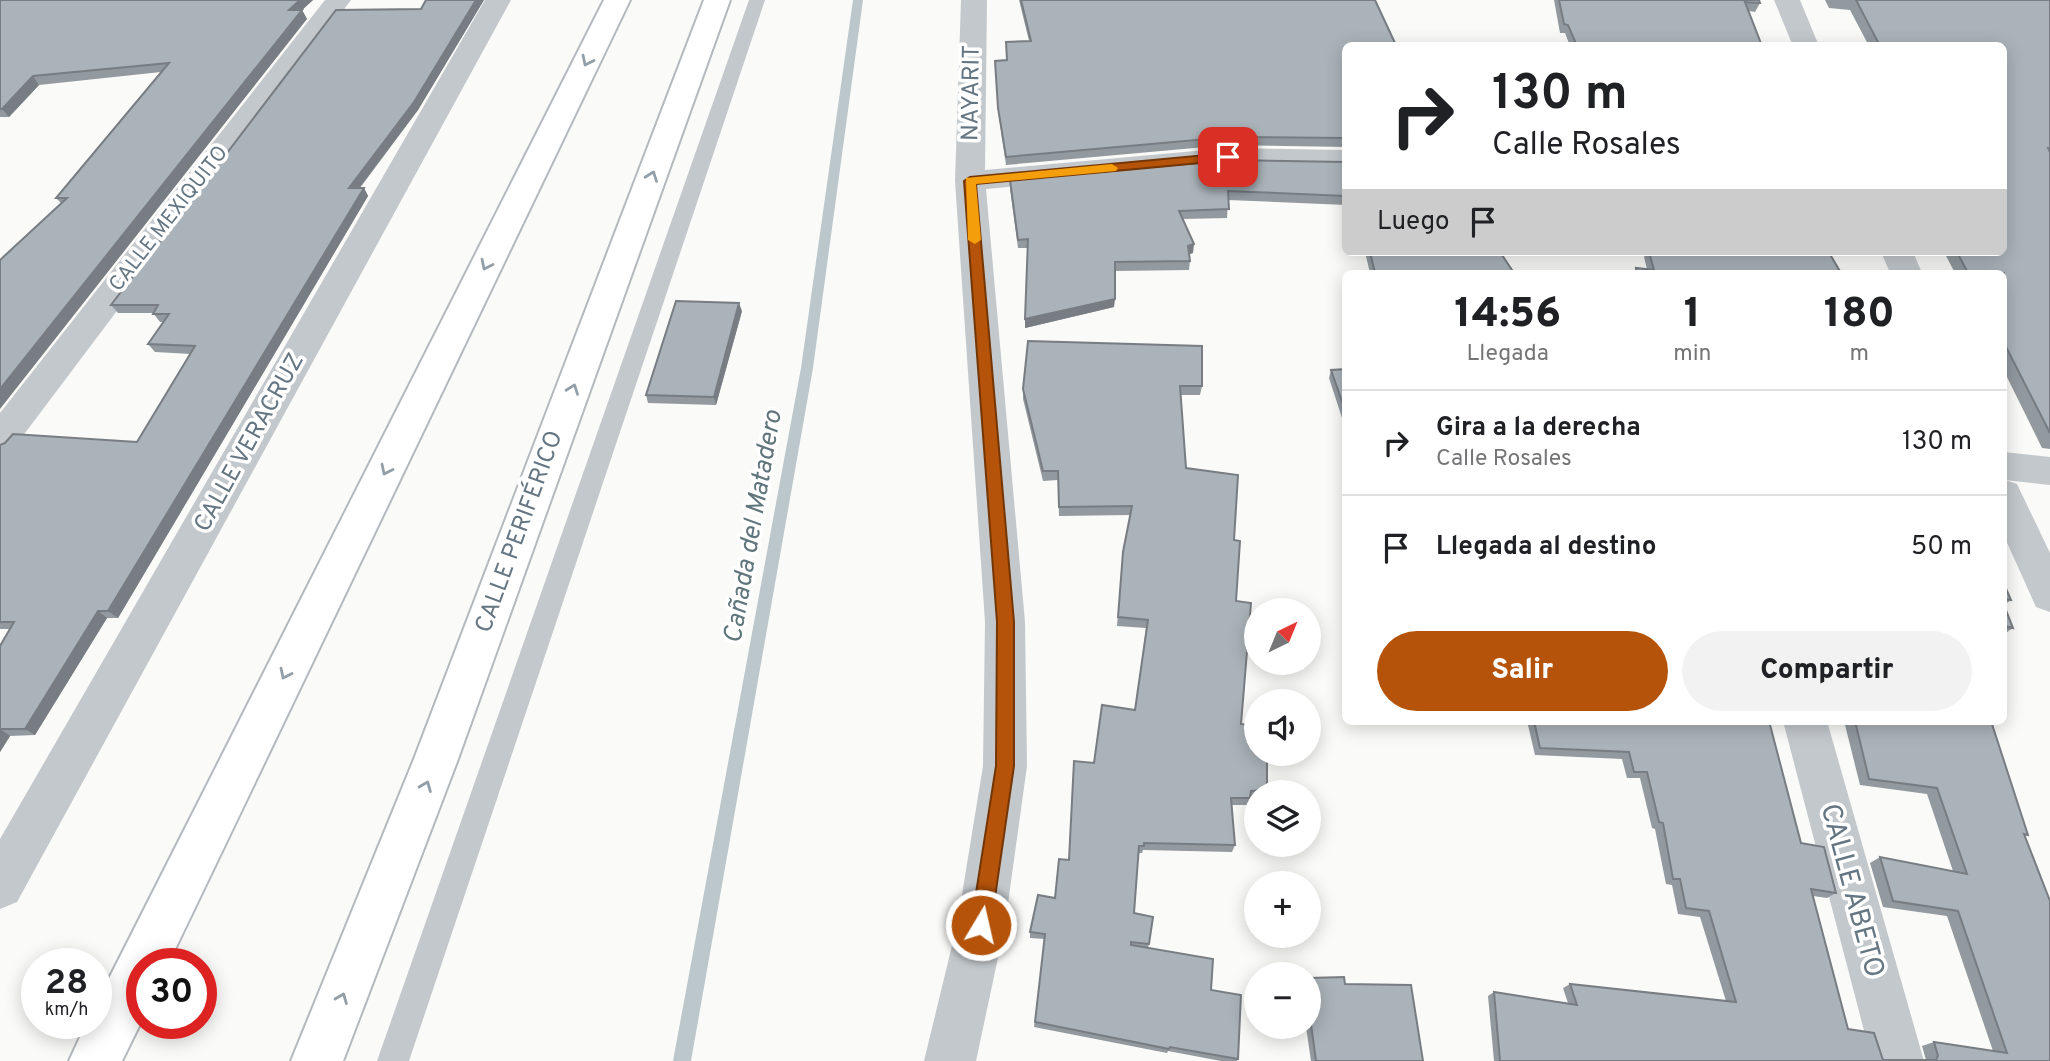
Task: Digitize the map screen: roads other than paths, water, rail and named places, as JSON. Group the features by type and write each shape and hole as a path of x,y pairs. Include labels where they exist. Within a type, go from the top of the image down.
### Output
{"highway":[{"path":"150,948 617,0"},
{"name":"CALLE PERIFÉRICO","path":"317,1061 436,759 717,0"},
{"path":"95,1061 126,998"}],"street":[{"name":"CALLE MEXIQUITO","path":"0,439 338,0"},
{"name":"CALLE VERACRUZ","path":"0,885 498,0"},
{"name":"NAYARIT","path":"950,1061 981,925 1005,766 1005,622 970,181 974,0"},
{"path":"1787,0 1805,42"},
{"path":"970,181 1228,157 1342,159"},
{"path":"2007,466 2050,471"},
{"path":"2007,502 2050,595"},
{"name":"CALLE ABETO","path":"1806,725 1898,1061"}],"lane":[{"path":"393,1061 757,0"}],"waterway":[{"name":"Cañada del Matadero","path":"682,1061 807,368 858,0"}]}
